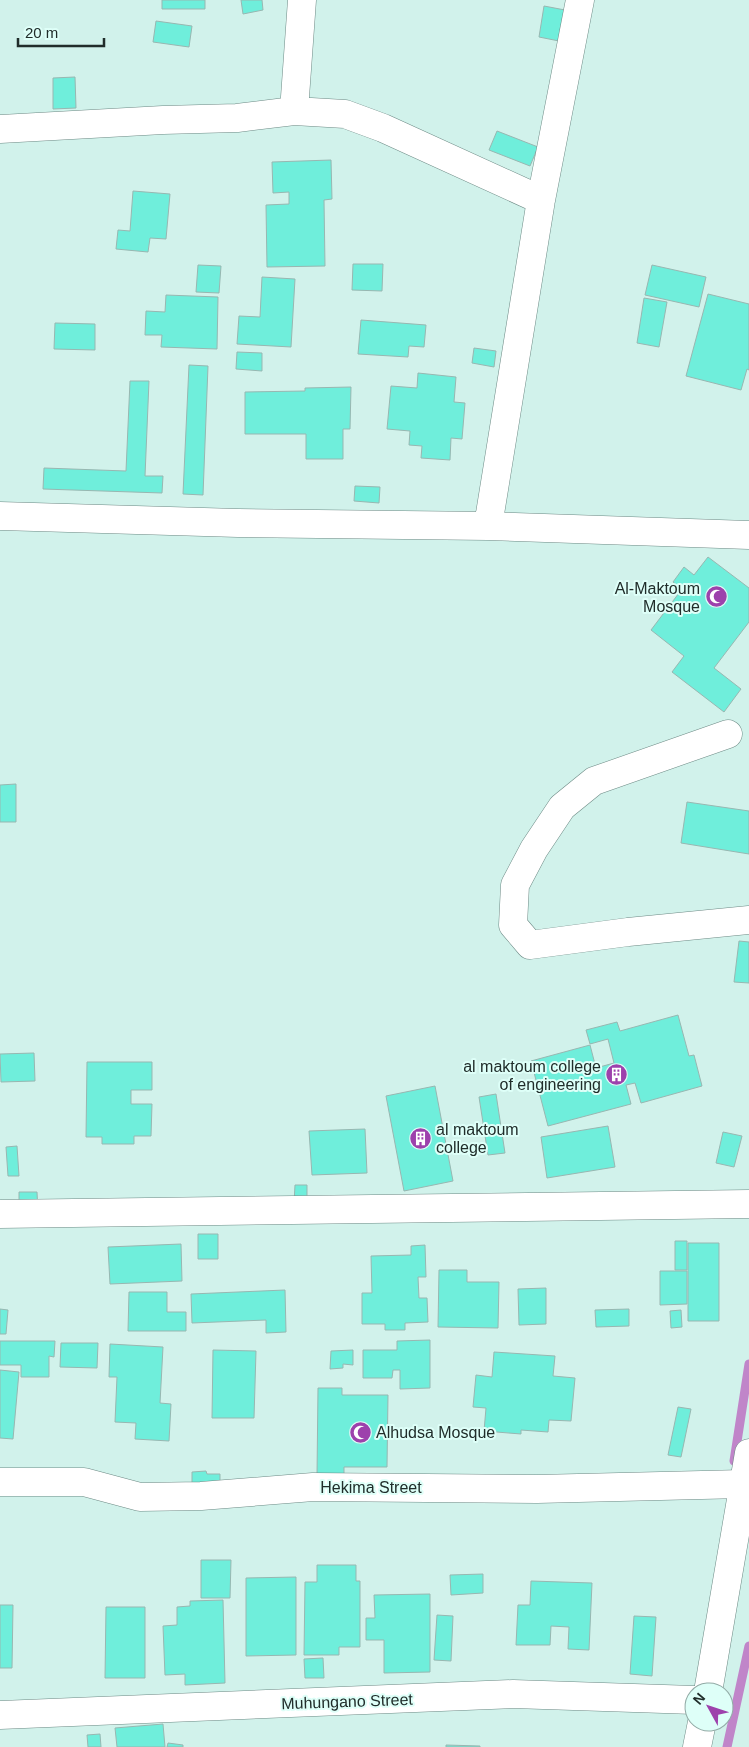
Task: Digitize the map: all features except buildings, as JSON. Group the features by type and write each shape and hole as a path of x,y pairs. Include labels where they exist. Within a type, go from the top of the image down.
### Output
{"street":[{"path":"294,112 302,0"},
{"path":"488,526 541,200 580,0"},
{"path":"0,129 237,118 294,112 345,114 383,128 541,200"},
{"path":"0,516 238,523 488,526 749,535"},
{"path":"728,734 594,781 562,807 534,849 515,885 513,925 530,945 628,932 749,920"},
{"path":"0,1214 749,1204"},
{"path":"710,1682 749,1453"},
{"name":"Hekima Street","path":"0,1482 84,1482 140,1497 200,1496 312,1487 537,1489 743,1484"},
{"name":"Muhungano Street","path":"0,1715 513,1694 684,1700"},
{"path":"697,1747 700,1732"}],"waterway":[{"path":"734,1461 749,1364"},
{"path":"727,1747 749,1646"}],"place":[{"name":"Al-Maktoum Mosque","path":"716,597"},
{"name":"al maktoum college of engineering","path":"617,1075"},
{"name":"al maktoum college","path":"420,1138"},
{"name":"Alhudsa Mosque","path":"360,1432"}]}
